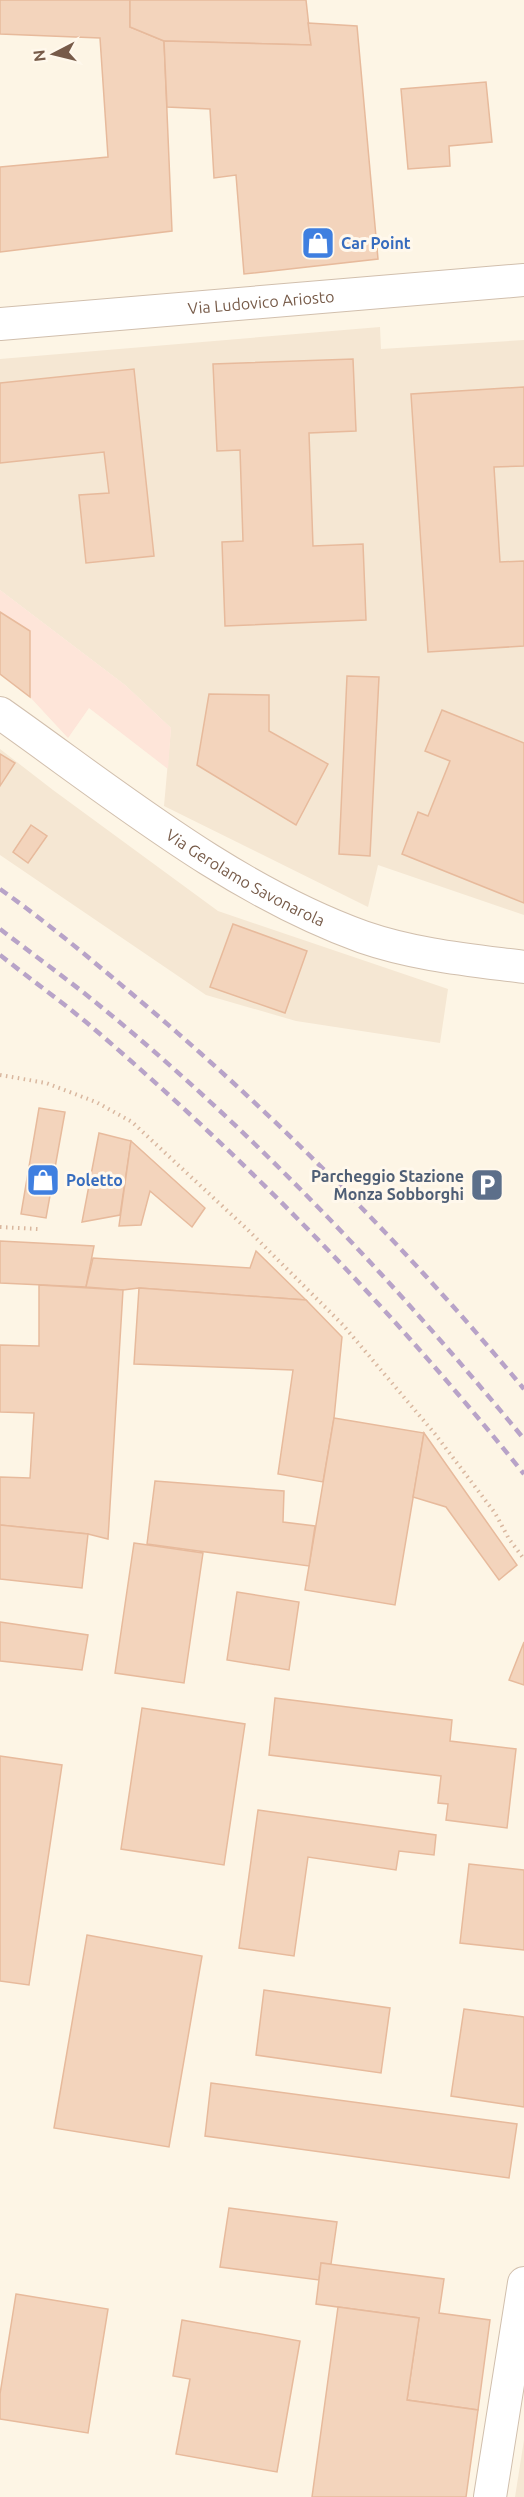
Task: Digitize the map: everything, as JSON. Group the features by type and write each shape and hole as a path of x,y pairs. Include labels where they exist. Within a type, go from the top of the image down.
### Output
{"street":[{"name":"Via Ludovico Ariosto","path":"0,324 524,280"},
{"name":"Via Gerolamo Savonarola","path":"0,713 215,864 261,891 364,937 426,954 524,967"},
{"path":"490,2497 524,2283"}],"path":[{"path":"0,1075 46,1083 96,1102 132,1122 157,1145 248,1230 342,1325 435,1434 495,1513 509,1539 524,1559"},
{"path":"0,1227 38,1229"}],"shaded area":[{"path":"380,327 381,349 524,340 524,915 378,865 368,907 164,806 171,728 125,685 0,590 0,359"},
{"path":"0,590 125,685 171,728 168,769 89,708 68,738 30,697 0,674"},
{"path":"0,749 218,911 448,989 440,1043 296,1021 206,995 0,855"},
{"path":"524,2440 524,2497 515,2497"}],"building":[{"path":"0,0 130,0 130,27 164,41 172,231 0,252 0,167 108,157 100,38 0,34"},
{"path":"130,0 306,0 311,45 164,41 130,27"},
{"path":"308,23 357,26 378,259 244,274 236,175 214,178 210,109 167,107 164,41 311,45"},
{"path":"486,82 492,142 449,146 450,166 408,169 401,89"},
{"path":"353,359 356,431 309,433 313,546 363,544 366,620 225,626 222,542 243,541 240,450 217,451 213,364"},
{"path":"134,369 154,556 86,563 79,495 109,493 104,452 0,463 0,383"},
{"path":"524,387 524,466 494,467 500,562 524,561 524,646 428,652 411,394"},
{"path":"0,612 30,631 30,697 0,674"},
{"path":"347,676 379,677 370,856 339,854"},
{"path":"209,694 269,695 269,731 328,764 296,825 197,765"},
{"path":"442,710 524,743 524,903 402,854 418,812 428,816 450,761 425,751"},
{"path":"0,754 15,763 0,786"},
{"path":"31,825 47,836 28,863 13,852"},
{"path":"233,924 307,951 285,1013 210,987"},
{"path":"39,1108 65,1112 46,1218 21,1214"},
{"path":"99,1133 131,1141 120,1215 82,1222"},
{"path":"131,1141 205,1208 192,1227 150,1191 141,1225 119,1226"},
{"path":"0,1241 94,1246 86,1287 0,1283"},
{"path":"256,1251 306,1300 139,1288 123,1290 86,1287 93,1258 250,1268"},
{"path":"39,1285 123,1290 108,1539 88,1534 0,1525 0,1477 30,1478 34,1413 0,1412 0,1345 39,1346"},
{"path":"139,1288 306,1300 342,1337 334,1418 323,1482 278,1474 293,1370 134,1364"},
{"path":"334,1418 424,1433 395,1605 305,1590"},
{"path":"424,1433 517,1565 499,1580 446,1507 413,1497"},
{"path":"155,1481 284,1491 283,1522 315,1526 309,1566 147,1544"},
{"path":"0,1525 88,1534 82,1588 0,1579"},
{"path":"134,1543 203,1553 184,1683 115,1673"},
{"path":"237,1592 299,1602 289,1670 227,1660"},
{"path":"0,1622 88,1635 82,1670 0,1661"},
{"path":"524,1642 524,1685 509,1680"},
{"path":"275,1698 452,1720 450,1741 516,1749 507,1828 446,1820 448,1804 438,1803 441,1776 269,1755"},
{"path":"142,1708 245,1724 224,1865 121,1849"},
{"path":"0,1756 62,1765 29,1985 0,1981"},
{"path":"258,1810 436,1835 434,1855 399,1851 396,1870 308,1857 294,1956 239,1948"},
{"path":"469,1864 524,1870 524,1950 460,1943"},
{"path":"87,1935 202,1956 169,2147 54,2128"},
{"path":"264,1990 390,2008 381,2073 256,2055"},
{"path":"464,2009 524,2017 524,2107 451,2096"},
{"path":"211,2083 517,2124 509,2178 205,2136"},
{"path":"229,2208 337,2222 331,2264 321,2263 319,2280 220,2267"},
{"path":"321,2263 444,2279 439,2313 490,2320 478,2410 407,2400 419,2318 316,2304"},
{"path":"16,2294 108,2309 88,2433 0,2419 0,2394"},
{"path":"338,2307 419,2318 407,2400 478,2410 466,2497 312,2497"},
{"path":"182,2320 300,2341 277,2472 176,2454 190,2379 173,2376"}],"railway":[{"path":"0,889 87,956 138,999 291,1137 340,1185 434,1285 524,1389"},
{"path":"0,929 153,1050 266,1155 373,1265 524,1439"},
{"path":"0,955 86,1022 146,1074 261,1182 370,1294 422,1352 524,1474"}],"place":[{"name":"Car Point","path":"318,243"},
{"name":"Poletto","path":"43,1180"},
{"name":"Parcheggio Stazione Monza Sobborghi","path":"487,1185"}]}
